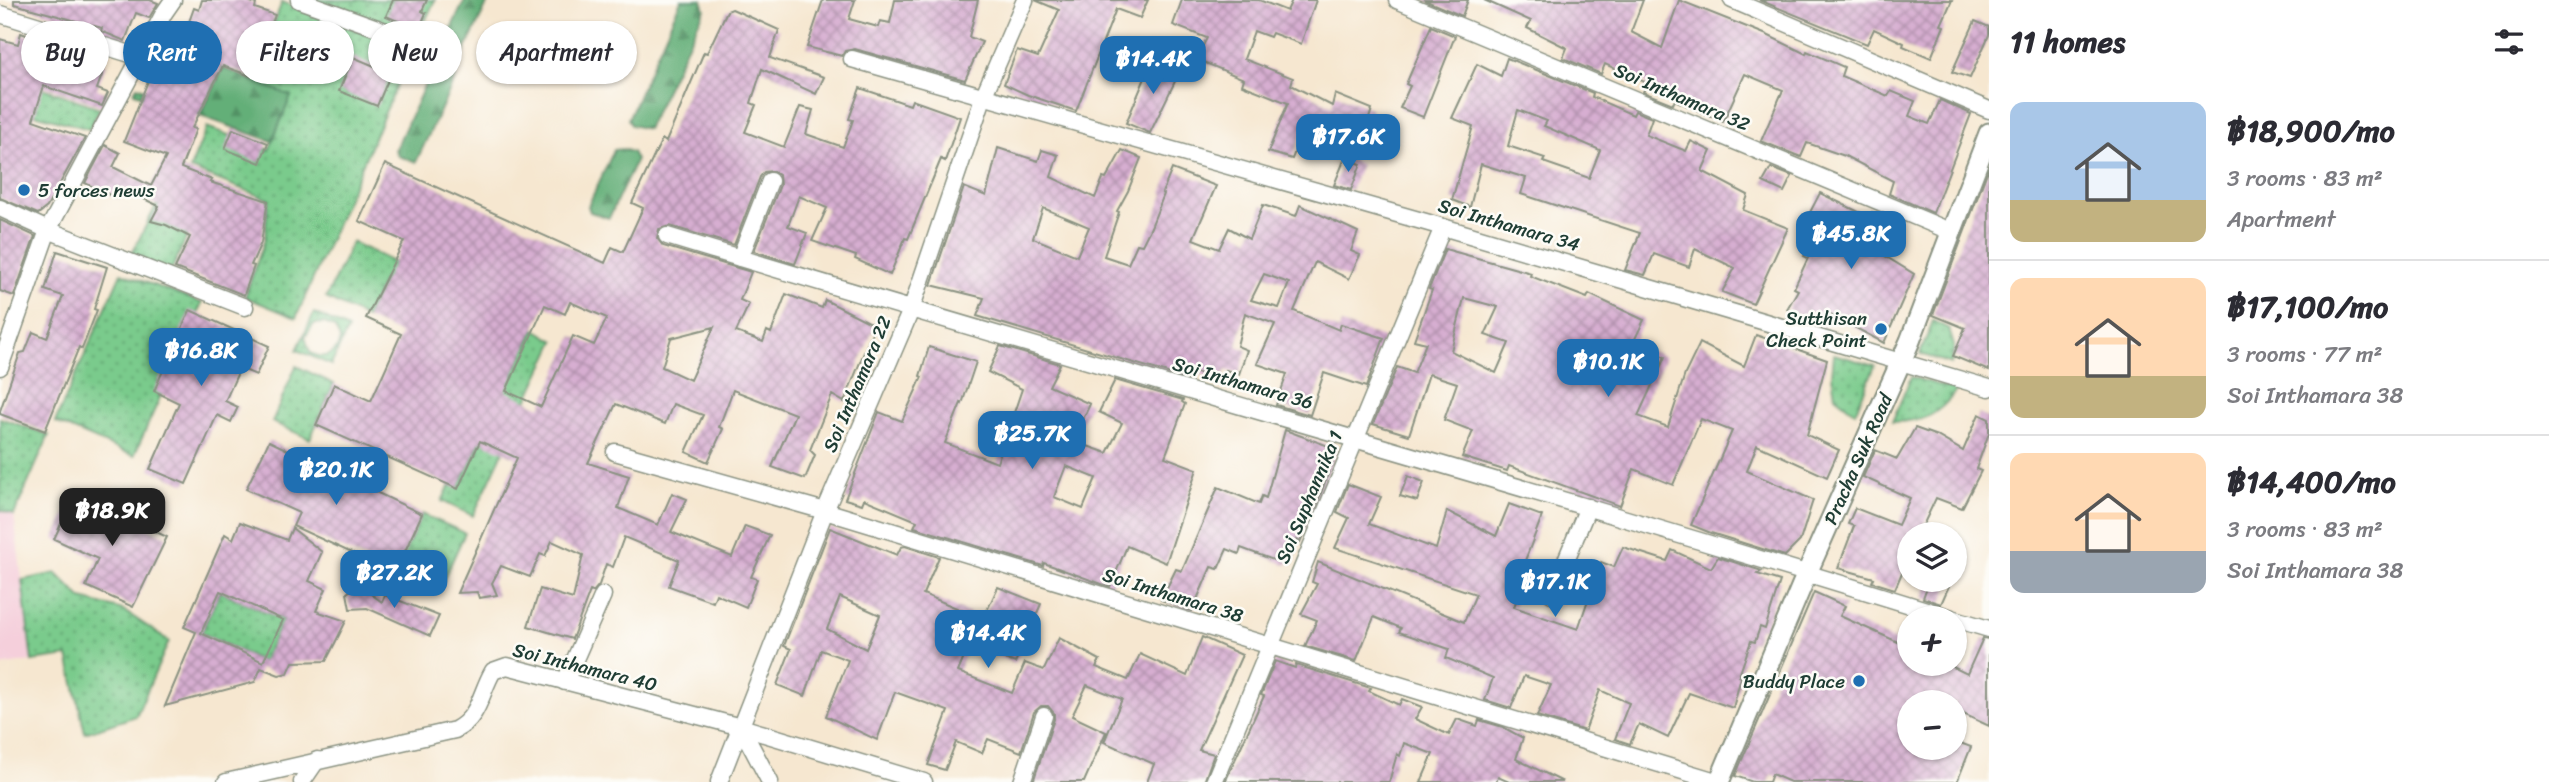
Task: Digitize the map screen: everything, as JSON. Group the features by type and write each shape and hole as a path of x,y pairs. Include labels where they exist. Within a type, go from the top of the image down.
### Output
{"street":[{"path":"160,21 173,0"},
{"path":"299,0 368,25"},
{"name":"Soi Inthamara 22","path":"719,782 825,512 911,310 985,95 1025,0"},
{"name":"Soi Inthamara 32","path":"1397,0 1952,232"},
{"path":"1732,0 1989,110"},
{"path":"0,14 123,52"},
{"name":"Soi Inthamara 34","path":"852,59 985,95 1989,388"},
{"path":"0,367 48,230 126,84"},
{"name":"Pracha Suk Road","path":"1719,782 1807,573 1901,361 1989,133"},
{"path":"740,258 770,181"},
{"path":"0,208 48,230 245,307"},
{"name":"Soi Suphannika 1","path":"1214,782 1443,228"},
{"name":"Soi Inthamara 36","path":"667,236 911,310 1356,438 1914,606"},
{"name":"Soi Inthamara 38","path":"615,452 825,512 1719,782"},
{"path":"1552,594 1588,507"},
{"path":"565,682 603,595"},
{"name":"Soi Inthamara 36","path":"1967,622 1989,629"},
{"name":"Soi Inthamara 40","path":"227,782 455,730 464,725 477,710 489,677 499,667 507,666 741,727 924,782"},
{"path":"1022,782 1044,716"},
{"path":"741,727 769,782"},
{"path":"302,782 317,760"}],"shaded area":[{"path":"0,511 14,515 32,661 0,666"}],"green space":[{"path":"313,0 435,0 425,21 374,21"},
{"path":"465,0 489,0 479,21 476,21 476,27 462,57 462,21 455,21"},
{"path":"681,0 702,0 705,9 647,129 631,125 628,119"},
{"path":"282,2 333,21 275,21"},
{"path":"354,29 368,34 368,84 397,84 296,318 245,297 265,239 268,199 190,169 207,127 269,150 291,96 262,84 354,84"},
{"path":"223,68 236,73 236,84 262,84 291,96 272,141 134,93 137,86 202,111 215,84 222,84"},
{"path":"425,84 453,84 416,162 398,156 395,150"},
{"path":"40,87 100,108 89,129 31,113"},
{"path":"614,150 632,152 636,160 609,218 590,212 588,206"},
{"path":"158,202 195,219 171,271 130,257"},
{"path":"352,242 395,263 387,280 384,279 366,318 326,298"},
{"path":"121,273 202,303 134,456 55,422"},
{"path":"314,313 348,329 331,365 297,350","holes":["325,323 335,328 340,339 333,353 320,356 310,352 305,337 314,324"]},
{"path":"1933,321 1949,329 1954,346 1951,364 1920,354"},
{"path":"535,329 555,341 473,516 442,501 450,485 458,488"},
{"path":"1834,354 1875,366 1855,412 1835,396 1832,375"},
{"path":"296,366 334,384 310,439 272,422"},
{"path":"1911,377 1957,390 1943,406 1929,416 1892,422"},
{"path":"0,418 49,435 14,515 0,510"},
{"path":"422,514 465,533 438,592 395,573"},
{"path":"56,573 82,599 123,610 169,641 136,716 85,733 68,656 32,661 22,580"},
{"path":"220,591 283,620 263,662 201,633"}],"building":[{"path":"14,0 150,0 158,3 149,18 136,13 133,21 123,21 123,40 109,34 109,21 76,21 14,4"},
{"path":"202,0 246,0 256,4 255,8 275,15 273,21 236,21 236,71 223,66 222,68 222,21 189,21 194,8 199,10"},
{"path":"393,0 427,0 422,11 426,13 423,21 398,21 386,16"},
{"path":"823,0 855,0 849,19 878,27 880,21 890,23 895,0 978,0 969,37 982,42 965,80 855,49 845,51 842,56 807,47"},
{"path":"1035,0 1148,0 1140,18 1116,9 1076,111 1004,84 1017,50 1038,57 1059,10"},
{"path":"1182,0 1259,0 1287,11 1292,0 1316,0 1301,44 1272,33 1270,37 1254,31 1244,59 1293,78 1291,85 1332,106 1335,94 1372,109 1359,150 1304,128 1292,159 1268,152 1288,103 1242,85 1244,79 1196,59 1207,38 1173,25"},
{"path":"1424,0 1468,0 1462,16"},
{"path":"1484,0 1643,0 1631,32 1662,48 1679,0 1767,35 1806,54 1807,51 1844,67 1841,76 1888,96 1891,91 1915,101 1909,116 1929,124 1940,100 1971,114 1933,213 1889,194 1893,181 1845,156 1807,143 1801,157 1761,141 1783,90 1745,74 1723,122 1675,100 1673,104 1643,92 1647,83 1605,64 1601,74 1563,58 1567,48 1527,28 1531,21"},
{"path":"1759,0 1952,0 1931,58 1874,29 1867,44"},
{"path":"732,9 779,30 770,58 824,77 816,94 762,69 751,103 756,105 745,132 784,147 800,107 813,110 806,134 843,147 853,120 849,119 860,88 910,105 912,100 960,117 945,161 941,159 890,275 855,259 856,256 812,241 827,208 799,196 788,226 807,233 795,264 754,251 780,185 779,175 773,171 764,172 760,177 734,245 670,226 659,229 657,238 663,246 751,272 740,300 749,304 736,332 763,342 767,331 771,333 786,294 822,308 825,300 875,325 844,402 832,395 810,450 815,455 805,479 772,467 795,414 733,390 719,427 723,429 708,462 686,452 703,415 673,404 665,424 616,404 588,463 629,476 618,508 658,525 672,493 687,499 671,532 732,557 745,526 770,535 751,577 757,579 746,607 716,594 713,602 669,586 679,560 624,537 613,567 606,564 599,585 593,592 590,591 572,639 528,626 540,589 573,599 583,555 552,541 545,556 540,554 530,577 501,566 492,583 497,595 479,598 477,592 457,593 517,458 480,441 458,489 316,425 334,384 371,401 401,334 366,318 404,241 359,221 385,164 605,263 612,247 623,252 643,208 632,203 662,139 666,142 704,52 707,53 727,11","holes":["570,302 607,318 594,345 573,336 541,407 506,391 545,305 565,314","714,327 690,380 662,367 671,338"]},
{"path":"1975,21 1989,27 1989,35 1970,78 1952,72"},
{"path":"1431,26 1455,36 1423,117 1400,108 1410,86 1406,84"},
{"path":"21,33 21,84 99,84 97,89 108,93 102,106 44,86 33,120 85,138 47,207 38,214 0,198 0,39 18,44"},
{"path":"354,57 368,63 368,84 386,84 377,106 339,91 342,84 354,84"},
{"path":"1507,58 1593,93 1592,97 1633,115 1635,111 1652,118 1646,135 1686,151 1691,141 1711,151 1702,171 1748,195 1743,210 1788,228 1753,304 1722,292 1735,268 1695,249 1689,267 1654,254 1645,275 1625,270 1640,233 1521,194 1526,178 1481,164 1470,207 1452,200 1473,126 1452,118 1477,64 1501,76","holes":["1518,110 1547,121 1544,126 1600,150 1589,178 1543,162 1545,158 1508,146"]},
{"path":"1153,59 1180,71 1150,133 1126,123"},
{"path":"147,84 214,84 192,128 196,129 181,168 212,180 210,182 268,201 261,243 251,265 254,266 244,295 175,268 190,237 151,221 159,206 123,189 118,199 85,183 105,145 120,153 113,167 151,186 166,157 124,141"},
{"path":"233,129 268,143 260,163 225,149"},
{"path":"998,148 1038,161 1042,150 1058,155 1051,177 1095,198 1103,178 1106,179 1122,150 1141,158 1117,211 1119,212 1104,256 1128,264 1137,244 1142,245 1151,227 1172,169 1216,186 1193,239 1219,249 1229,228 1249,239 1263,205 1296,216 1300,205 1358,232 1351,251 1360,255 1349,279 1315,262 1294,311 1339,330 1341,324 1384,338 1366,387 1324,373 1310,415 1276,405 1287,374 1257,364 1275,324 1245,313 1237,346 1247,350 1239,374 1226,370 1220,382 1194,371 1191,380 977,316 984,298 931,285 964,187 986,196","holes":["1043,208 1089,227 1077,256 1033,238","1264,274 1289,283 1279,308 1251,300"]},
{"path":"1345,158 1361,164 1351,190 1334,185"},
{"path":"1989,167 1989,371 1953,356 1965,328 1933,315"},
{"path":"1771,168 1792,176 1784,192 1763,182"},
{"path":"1820,193 1869,217 1872,212 1900,222 1885,256 1914,274 1884,343 1830,314 1823,328 1787,309 1798,290 1794,288 1808,258 1804,256 1820,226 1806,220"},
{"path":"0,220 35,236 14,296 0,291"},
{"path":"1445,249 1531,273 1530,276 1587,298 1589,294 1644,320 1633,343 1665,357 1638,416 1668,427 1685,374 1700,343 1744,366 1756,335 1827,360 1807,435 1839,450 1827,477 1757,445 1747,471 1813,500 1800,541 1785,556 1691,525 1732,431 1701,419 1673,485 1634,469 1620,506 1509,466 1507,471 1462,457 1473,431 1444,420 1457,383 1429,374 1409,435 1373,424 1397,367 1414,373 1426,343 1414,340 1432,290 1429,289","holes":["1464,298 1498,307 1485,335 1509,343 1496,373 1451,351"]},
{"path":"57,251 107,267 94,309 97,310 45,431 0,414 0,411 20,353 25,352 33,332 47,338 63,296 45,290"},
{"path":"190,310 269,346 256,375 240,368 225,401 238,407 231,422 217,415 186,484 150,469 179,403 154,391"},
{"path":"1000,346 1060,364 1049,386 1090,404 1073,441 1107,453 1122,423 1099,412 1115,380 1183,400 1185,404 1165,457 1197,469 1166,563 1127,546 1110,587 1044,563 1043,566 914,527 917,521 864,499 862,504 845,499 879,412 902,421 922,377 920,376 929,347 976,362 945,443 997,463 1022,389 988,372","holes":["1066,466 1096,478 1083,509 1054,497"]},
{"path":"1979,414 1989,419 1989,433 1976,469 1981,471 1962,508 1936,498 1925,522 1899,522 1910,498 1863,477 1875,450 1897,459 1915,428 1937,436 1963,451"},
{"path":"1285,430 1337,449 1317,504 1287,565 1241,548 1239,554 1227,549 1218,569 1211,567 1192,611 1161,600 1176,569 1182,571 1218,487 1259,504 1262,496 1266,498"},
{"path":"269,441 422,514 395,573 293,526 299,513 246,489"},
{"path":"1408,476 1424,482 1417,501 1400,496"},
{"path":"1348,484 1381,497 1369,524 1436,549 1447,511 1496,536 1509,504 1542,516 1523,566 1528,568 1514,607 1578,629 1601,562 1614,567 1623,547 1667,561 1672,550 1711,568 1718,557 1762,571 1757,574 1780,581 1765,629 1760,627 1755,642 1751,641 1739,676 1741,677 1733,708 1689,693 1668,738 1639,724 1630,744 1615,739 1629,703 1600,690 1585,731 1537,716 1551,685 1524,676 1511,708 1485,700 1493,678 1446,658 1449,649 1399,632 1401,628 1374,617 1356,661 1305,646 1317,620 1301,614 1317,584 1312,582 1318,562 1464,622 1476,594 1335,548 1349,518 1337,512"},
{"path":"75,494 167,537 133,607 86,586 98,559 54,539"},
{"path":"1855,508 1897,525 1895,589 1872,582 1874,578 1838,568 1854,526 1848,524"},
{"path":"240,522 287,540 292,528 322,552 309,581 326,589 316,611 346,621 326,661 293,662 288,673 279,675 261,668 255,682 165,706 196,632 184,627 225,534 233,539","holes":["220,591 283,620 263,662 201,633"]},
{"path":"830,528 897,555 901,547 905,546 939,557 923,594 983,619 998,587 1041,604 1015,663 969,645 958,672 1012,693 1025,663 1044,670 1059,638 1100,660 1096,667 1128,680 1140,654 1187,676 1202,637 1242,655 1199,750 1214,754 1204,782 1147,782 1154,764 1104,742 1122,699 1087,685 1072,716 1106,732 1084,782 1033,782 1054,719 1054,713 1048,706 1041,706 1034,712 1021,752 988,739 982,753 956,742 945,770 928,765 948,711 895,692 877,740 826,716 848,660 821,650 805,696 777,685 791,649 784,646","holes":["840,597 880,615 866,649 827,629"]},
{"path":"361,587 382,602 385,595 439,616 430,636 367,608 350,609 347,593"},
{"path":"1814,592 1845,606 1840,616 1897,642 1897,676 1967,676 1983,638 1989,639 1989,726 1967,716 1967,690 1897,690 1897,760 1966,760 1957,782 1790,782 1772,774 1769,782 1753,782 1735,776"},
{"path":"1925,592 1946,592 1941,604 1923,598"},
{"path":"1275,661 1371,688 1369,691 1399,705 1402,699 1422,707 1415,719 1449,735 1457,719 1477,726 1479,720 1503,727 1523,738 1516,759 1563,782 1509,782 1498,777 1496,782 1421,782 1433,754 1404,743 1400,756 1397,754 1389,782 1225,782 1264,696 1261,695"}],"place":[{"name":"5 forces news","path":"24,190"},
{"name":"Sutthisan Check Point","path":"1881,329"},
{"name":"Buddy Place","path":"1859,681"}]}
